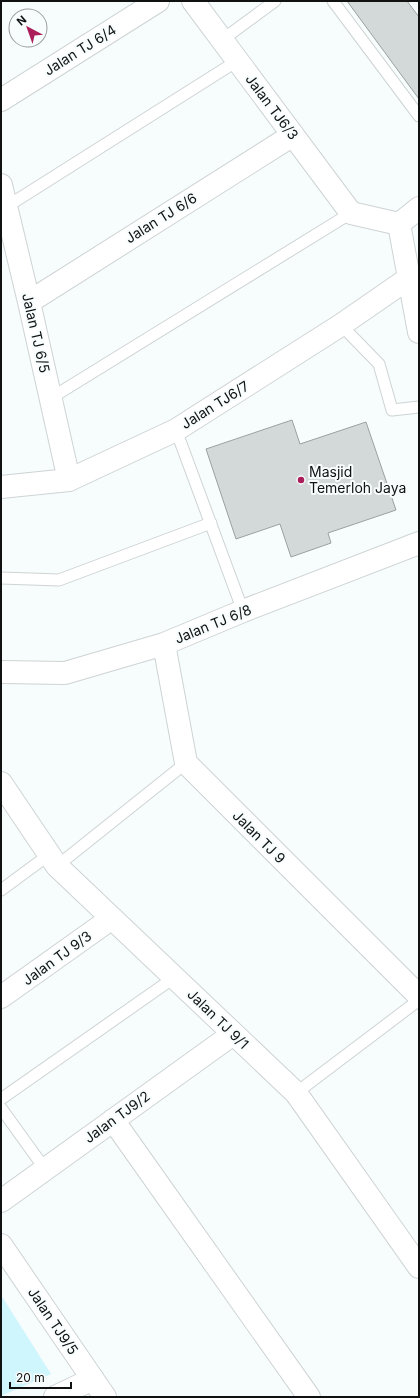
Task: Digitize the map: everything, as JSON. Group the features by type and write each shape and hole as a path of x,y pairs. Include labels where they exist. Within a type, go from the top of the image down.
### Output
{"street":[{"name":"Jalan TJ 6/4","path":"1,100 158,1"},
{"name":"Jalan TJ6/3","path":"193,1 352,213"},
{"name":"Jalan TJ 6/6","path":"29,302 293,135"},
{"name":"Jalan TJ 6/5","path":"1,185 69,480"},
{"path":"398,224 419,208"},
{"path":"352,213 398,224"},
{"path":"398,224 419,332"},
{"name":"Jalan TJ6/7","path":"1,487 69,480 176,430 341,325 409,278"},
{"name":"Jalan TJ 6/8","path":"1,672 64,673 164,644 243,611 419,543"},
{"path":"164,644 186,763"},
{"name":"Jalan TJ 9","path":"186,763 419,996"},
{"name":"Jalan TJ 9/1","path":"1,783 54,860 174,978 296,1093 419,1267"},
{"name":"Jalan TJ 9/3","path":"1,997 112,918"},
{"name":"Jalan TJ9/2","path":"1,1201 233,1034"},
{"path":"114,1120 309,1397"},
{"name":"Jalan TJ9/5","path":"1,1245 105,1397"},
{"path":"55,1397 93,1379"}],"lane":[{"path":"222,40 275,1"},
{"path":"333,1 419,116"},
{"path":"6,207 237,61"},
{"path":"51,398 352,213"},
{"path":"341,325 379,364 392,410 419,407"},
{"path":"176,430 243,611"},
{"path":"1,578 59,580 211,523"},
{"path":"1,890 54,860 186,763"},
{"path":"1,1099 174,978"},
{"path":"296,1093 419,1000"},
{"path":"1,1108 45,1169"}],"shaded area":[{"path":"1,1295 51,1374 1,1396"}],"building":[{"path":"347,1 407,1 419,17 419,99"},
{"name":"Masjid Temerloh Jaya","path":"292,420 300,444 366,422 396,510 328,533 331,543 291,557 280,524 236,539 206,449"}],"place":[{"name":"Masjid Temerloh Jaya","path":"301,480"}]}
